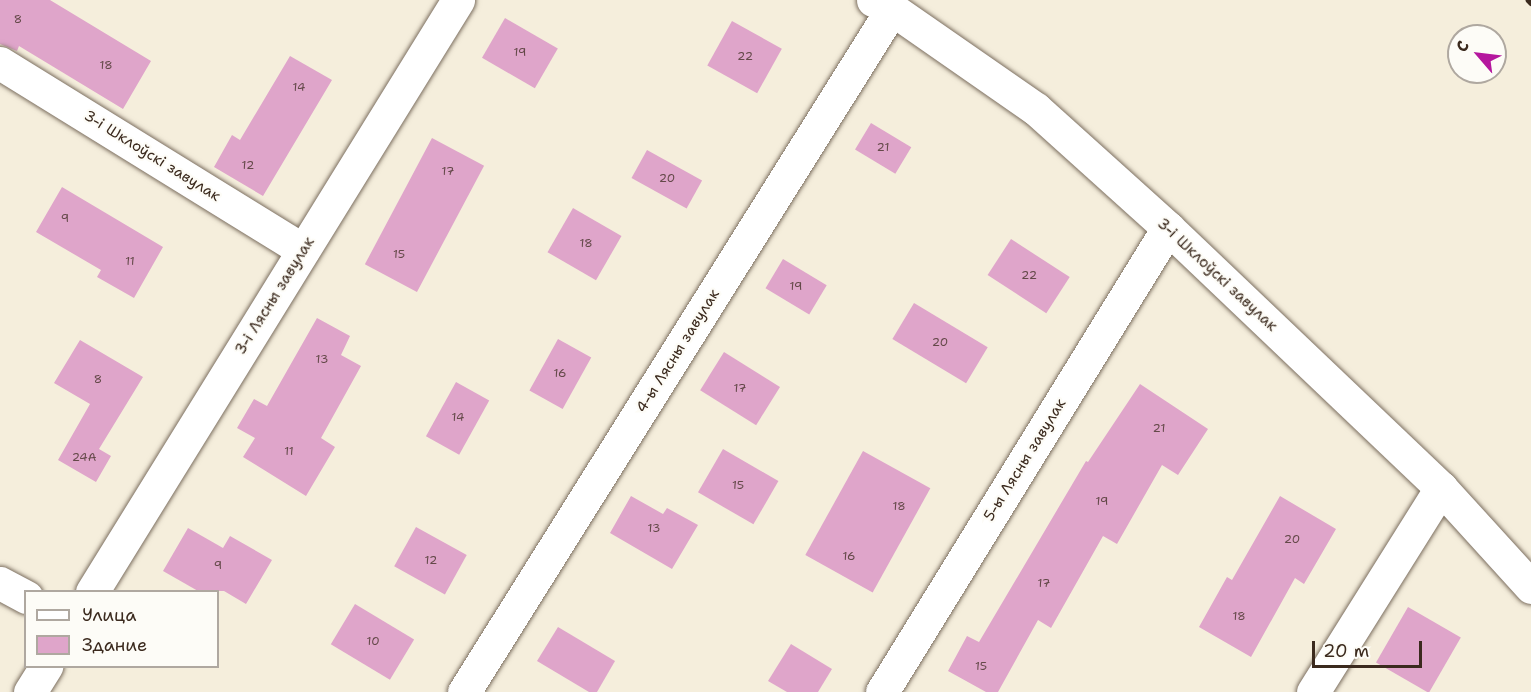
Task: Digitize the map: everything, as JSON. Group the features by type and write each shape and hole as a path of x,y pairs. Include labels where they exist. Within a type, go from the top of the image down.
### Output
{"street":[{"name":"3-і Лясны завулак","path":"93,590 458,0"},
{"name":"3-і Шклоўскі завулак","path":"883,5 1036,109 1168,228 1441,488 1531,587"},
{"name":"4-ы Лясны завулак","path":"464,692 883,5"},
{"name":"3-і Шклоўскі завулак","path":"0,63 303,250"},
{"name":"5-ы Лясны завулак","path":"882,692 1168,228"},
{"path":"1313,692 1441,488"},
{"path":"0,583 24,596"},
{"path":"30,692 45,668"}],"building":[{"path":"0,0 50,0 151,61 123,109 19,46 17,51 0,44"},
{"path":"505,18 558,48 535,88 482,58"},
{"path":"732,21 782,49 757,93 707,66"},
{"path":"290,56 332,80 263,196 214,167 232,135 240,140"},
{"path":"871,123 911,147 895,174 855,150"},
{"path":"432,138 484,166 417,292 365,264"},
{"path":"647,150 702,181 687,209 631,178"},
{"path":"62,187 163,247 134,298 97,277 101,270 36,232"},
{"path":"573,208 621,236 596,280 548,252"},
{"path":"1011,239 1070,277 1046,313 988,275"},
{"path":"783,259 827,285 809,314 765,288"},
{"path":"914,303 988,347 966,383 892,339"},
{"path":"317,318 350,336 341,355 361,366 321,438 335,447 306,496 243,457 255,438 237,428 254,399 267,406"},
{"path":"558,339 591,357 563,409 529,391"},
{"path":"80,340 143,377 99,449 111,456 96,482 58,460 90,404 54,383"},
{"path":"724,352 780,387 756,425 700,390"},
{"path":"456,382 489,400 459,455 426,436"},
{"path":"1140,384 1208,429 1178,475 1162,465 1117,544 1103,536 1051,628 1038,620 998,692 986,692 948,671 967,636 979,642 1086,461 1088,462"},
{"path":"723,449 778,481 753,524 698,492"},
{"path":"863,451 930,488 873,592 805,555"},
{"path":"631,496 663,514 667,508 698,525 672,569 610,533"},
{"path":"1280,496 1336,529 1304,584 1295,578 1251,657 1199,627 1227,577 1232,580"},
{"path":"416,527 467,555 445,594 394,566"},
{"path":"188,528 223,548 230,536 272,560 246,604 224,591 196,590 163,571"},
{"path":"355,604 414,640 390,680 331,644"},
{"path":"1408,607 1461,637 1429,692 1376,662"},
{"path":"558,627 615,661 597,692 589,692 537,661"},
{"path":"791,644 832,669 818,692 787,692 768,681"}],"railway":[{"path":"1528,0 1531,3"}]}
